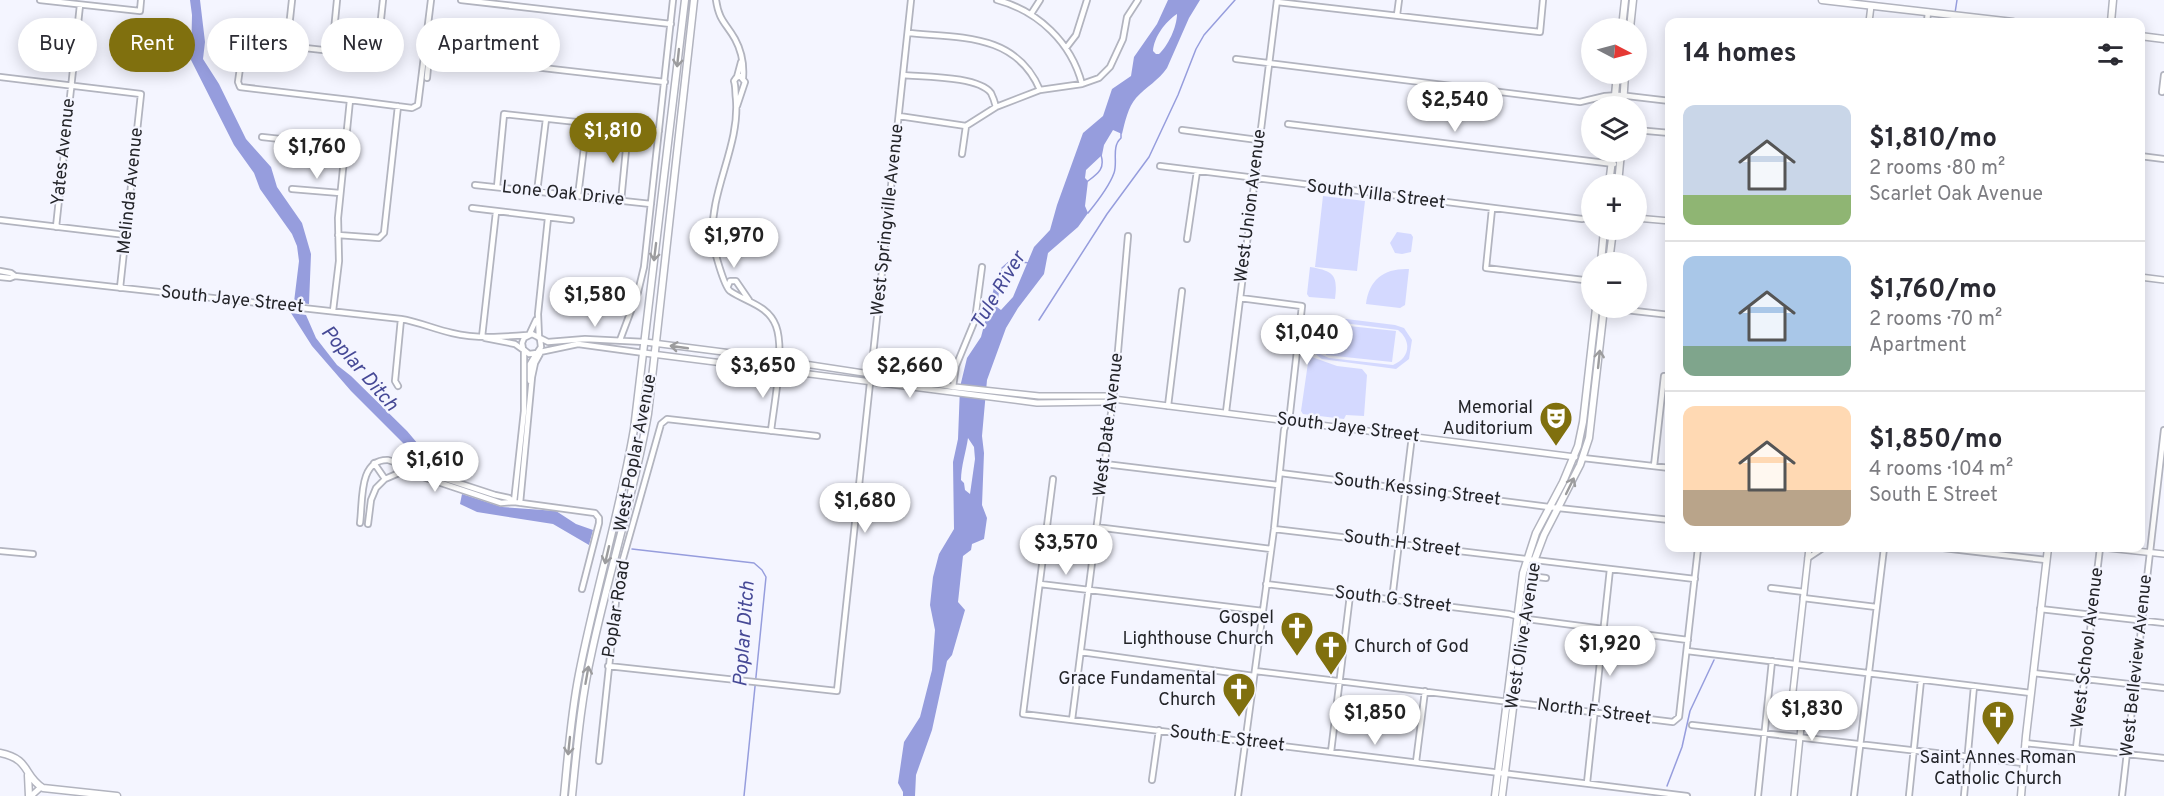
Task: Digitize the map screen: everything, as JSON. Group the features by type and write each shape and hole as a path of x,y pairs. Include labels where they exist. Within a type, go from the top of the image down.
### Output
{"main road":[{"name":"West Poplar Avenue","path":"564,796 576,693 628,464 644,353 685,0"},
{"name":"West Poplar Avenue","path":"572,796 586,682 643,441 655,354 694,0"},
{"path":"1623,18 1625,0"},
{"path":"1631,18 1634,0"},
{"path":"1822,0 1871,3 1969,18"},
{"path":"2111,18 2113,0"},
{"path":"2145,37 2164,39"},
{"path":"1618,84 1619,95"},
{"path":"1619,95 1622,84"},
{"path":"1619,174 1620,162"},
{"path":"1611,174 1612,164"},
{"name":"West Olive Avenue","path":"1510,702 1518,666 1520,617 1530,560 1544,535 1574,457 1583,422 1595,318"},
{"name":"West Olive Avenue","path":"1554,507 1583,458 1592,418 1605,318"},
{"path":"1588,376 1592,385 1590,411 1592,418"},
{"path":"2021,796 2025,742 2047,552"},
{"name":"West Olive Avenue","path":"1495,796 1501,773 1510,702 1513,648 1530,576 1530,560"},
{"path":"1513,648 1516,656 1515,665 1518,666"},
{"path":"0,753 15,757 27,768 34,781 41,787 117,796"},
{"path":"27,768 30,796"},
{"name":"West Olive Avenue","path":"1501,773 1502,796"}],"street":[{"path":"40,0 140,11 141,0"},
{"path":"290,18 292,0"},
{"path":"335,18 337,0"},
{"path":"381,18 383,0"},
{"path":"239,72 238,82 240,87 412,108 418,105 431,0"},
{"path":"461,0 671,24"},
{"path":"620,340 642,280 673,0"},
{"path":"716,0 718,14 738,46 745,82 737,106 730,152 718,190 713,229 714,249 730,290 765,310 774,321 780,340 771,431 817,436"},
{"name":"West Springville Avenue","path":"608,666 837,691 911,0"},
{"path":"997,0 1031,14 1052,30 1077,65 1082,84"},
{"path":"1031,14 1040,0"},
{"path":"1066,48 1076,35 1088,0"},
{"path":"899,116 966,126 996,106 1040,90 1082,84 1099,78 1110,67 1123,39 1127,17 1138,0"},
{"path":"1398,15 1399,0"},
{"path":"1277,1 1540,32 1544,0"},
{"name":"West Union Avenue","path":"1226,412 1277,1"},
{"path":"1869,18 1871,3"},
{"name":"Yates Avenue","path":"56,227 80,5"},
{"path":"1927,18 1928,12"},
{"path":"908,33 974,39 1002,48 1018,57 1034,77 1040,90"},
{"path":"427,78 429,55 664,82"},
{"path":"1236,59 1580,102 1619,95 1665,100"},
{"path":"737,106 734,81 741,62"},
{"path":"903,75 967,81 981,85 991,93 996,106"},
{"path":"2162,92 2164,75"},
{"path":"737,77 743,78"},
{"path":"0,78 71,85"},
{"name":"Melinda Avenue","path":"71,85 141,94 120,288"},
{"path":"736,86 743,87"},
{"path":"333,312 339,261 340,193 350,100"},
{"path":"338,235 379,238 384,233 398,106"},
{"path":"497,187 504,114 659,131"},
{"path":"537,192 546,119"},
{"path":"578,196 587,123"},
{"path":"1288,124 1620,165"},
{"path":"962,154 966,126"},
{"path":"621,201 628,129"},
{"path":"1182,130 1258,140"},
{"path":"1647,131 1665,133"},
{"path":"262,137 345,146"},
{"path":"2145,157 2164,159"},
{"name":"South Villa Street","path":"1160,166 1581,219"},
{"path":"1187,239 1197,171"},
{"name":"Lone Oak Drive","path":"475,185 651,204"},
{"path":"292,189 340,193"},
{"path":"471,208 571,220"},
{"path":"1492,209 1486,268 1581,280"},
{"path":"482,337 496,212"},
{"path":"514,502 534,369 542,347 539,338 538,314 548,218"},
{"path":"1647,219 1665,221"},
{"path":"0,220 126,235"},
{"name":"West Date Avenue","path":"1072,720 1113,399 1128,236"},
{"path":"953,389 956,366 975,320 982,267"},
{"path":"721,268 737,282 738,287 749,300"},
{"name":"South Jaye Street","path":"0,271 15,276"},
{"name":"South Jaye Street","path":"0,277 15,276 417,321 451,333 515,344 524,350"},
{"path":"2145,278 2164,280"},
{"path":"728,286 733,280"},
{"path":"734,291 738,287"},
{"path":"1168,406 1182,291"},
{"path":"1238,796 1302,306 1240,298"},
{"path":"1647,312 1665,314"},
{"path":"360,523 365,476 368,468 382,460 520,503 525,388 522,340 529,334 538,314"},
{"path":"398,386 395,381 401,319"},
{"path":"529,334 539,338"},
{"name":"South Jaye Street","path":"482,337 529,334"},
{"name":"South Jaye Street","path":"539,338 549,342 573,339 656,343 915,380 953,389"},
{"name":"South Jaye Street","path":"584,345 591,342 602,343 604,340"},
{"name":"South Jaye Street","path":"538,353 584,345 870,382 1001,395 1037,403 1105,402 1113,399 1583,458"},
{"path":"524,350 529,354 538,353"},
{"path":"1654,466 1665,391"},
{"name":"Poplar Road","path":"599,761 608,666 623,559 661,424 667,419 771,431"},
{"name":"West Belleview Avenue","path":"2122,796 2164,430"},
{"path":"1392,600 1412,436"},
{"path":"1583,458 1665,467"},
{"path":"374,463 385,479"},
{"path":"1105,464 1278,485"},
{"path":"368,524 374,492 385,479 404,473 427,475"},
{"name":"South Kessing Street","path":"1280,473 1665,518"},
{"path":"1053,479 1040,584 1263,611"},
{"name":"Poplar Road","path":"520,503 592,512 597,515 599,523 582,589"},
{"path":"362,506 370,506"},
{"path":"1096,526 1271,549"},
{"name":"South H Street","path":"1274,529 1695,579"},
{"path":"0,551 20,553"},
{"path":"1698,552 1687,651 2031,693"},
{"path":"1854,796 1883,552"},
{"path":"1977,552 2046,560"},
{"name":"West School Avenue","path":"2076,748 2100,552"},
{"path":"2145,552 2164,554"},
{"path":"1794,796 1801,738 1800,715 1792,692 1808,553"},
{"path":"1587,783 1610,569"},
{"path":"1530,576 1546,578"},
{"name":"South E Street","path":"1040,584 1023,714 1687,796"},
{"name":"South G Street","path":"1266,584 1688,640"},
{"path":"1771,588 1876,606"},
{"path":"1331,752 1350,595"},
{"path":"2040,609 2164,623"},
{"name":"North F Street","path":"1081,652 1673,722 1678,717 1687,651"},
{"path":"1758,796 1772,661"},
{"path":"2033,673 2164,688"},
{"path":"1909,796 1921,680"},
{"path":"1964,796 1974,686"},
{"path":"1416,762 1425,691"},
{"path":"1692,725 2023,763"},
{"path":"1152,780 1159,730"},
{"path":"2025,742 2164,758"},
{"path":"30,796 41,787"}],"shaded area":[{"path":"1323,196 1365,201 1357,271 1315,267"},
{"path":"1397,232 1411,234 1413,237 1411,252 1395,253 1390,243"},
{"path":"1310,267 1324,270 1333,276 1336,284 1335,299 1309,297 1307,294"},
{"path":"1400,269 1409,269 1405,305 1400,308 1366,304 1371,288 1380,277"},
{"path":"1330,317 1404,328 1412,340 1409,359 1396,369 1322,359 1311,348 1309,335 1315,323","holes":["1328,321 1398,330 1406,339 1407,349 1403,358 1393,365 1329,358 1320,354 1314,347 1313,333 1319,325"]},
{"path":"1330,324 1396,331 1392,362 1326,355"},
{"path":"1309,356 1337,366 1362,369 1367,375 1364,416 1346,415 1344,419 1303,414 1301,411"}],"water":[{"path":"190,0 200,0 205,42 203,59 207,65 207,72 211,72 219,84 246,139 271,167 277,187 302,223 311,254 309,304 294,302 299,261 297,246 292,234 260,189 254,173 234,145 195,68 195,18 192,18"},
{"name":"Tule River","path":"1168,0 1200,0 1189,18 1167,68 1133,102 1122,134 1113,130 1104,145 1102,155 1086,170 1085,178 1088,181 1085,206 1088,213 1078,227 1048,253 1044,274 1006,328 987,380 982,436 984,453 982,505 987,518 984,539 972,544 971,550 963,556 958,602 965,610 952,655 947,661 932,730 916,775 915,796 903,796 898,783 904,742 920,717 932,670 935,630 930,605 933,577 939,554 954,529 953,462 958,439 960,387 967,358 981,337 996,280 1002,269 997,307 1001,310 1013,297 1034,247 1050,230 1083,133 1103,116 1112,89 1131,76 1134,57 1157,24","holes":["1177,14 1169,41 1162,51 1156,54 1153,51 1158,35 1168,21","968,438 974,447 975,459 970,494 965,490 961,480"]},
{"path":"291,313 306,315 316,338 337,365 407,431 445,476 423,469 405,445 351,391 312,346"},
{"path":"462,494 502,507 556,511 576,524 593,530 589,545 553,524 477,512 460,504"}],"waterway":[{"path":"1039,320 1107,214 1149,157 1178,95 1196,49 1204,35 1235,0"},
{"path":"1955,13 1957,0"},
{"path":"1088,213 1106,189 1114,173 1115,150 1121,138 1121,132"},
{"path":"1088,181 1100,170 1101,155"},
{"name":"Tule River","path":"1002,268 1010,261 1030,263"},
{"name":"Poplar Ditch","path":"632,549 754,563 766,577 744,796"},
{"path":"1667,786 1682,747 1690,711 1714,660"}],"place":[{"name":"Memorial Auditorium","path":"1556,447"},
{"name":"Gospel Lighthouse Church","path":"1297,657"},
{"name":"Church of God","path":"1331,676"},
{"name":"Grace Fundamental Church","path":"1239,718"},
{"name":"Saint Annes Roman Catholic Church","path":"1998,746"}]}
